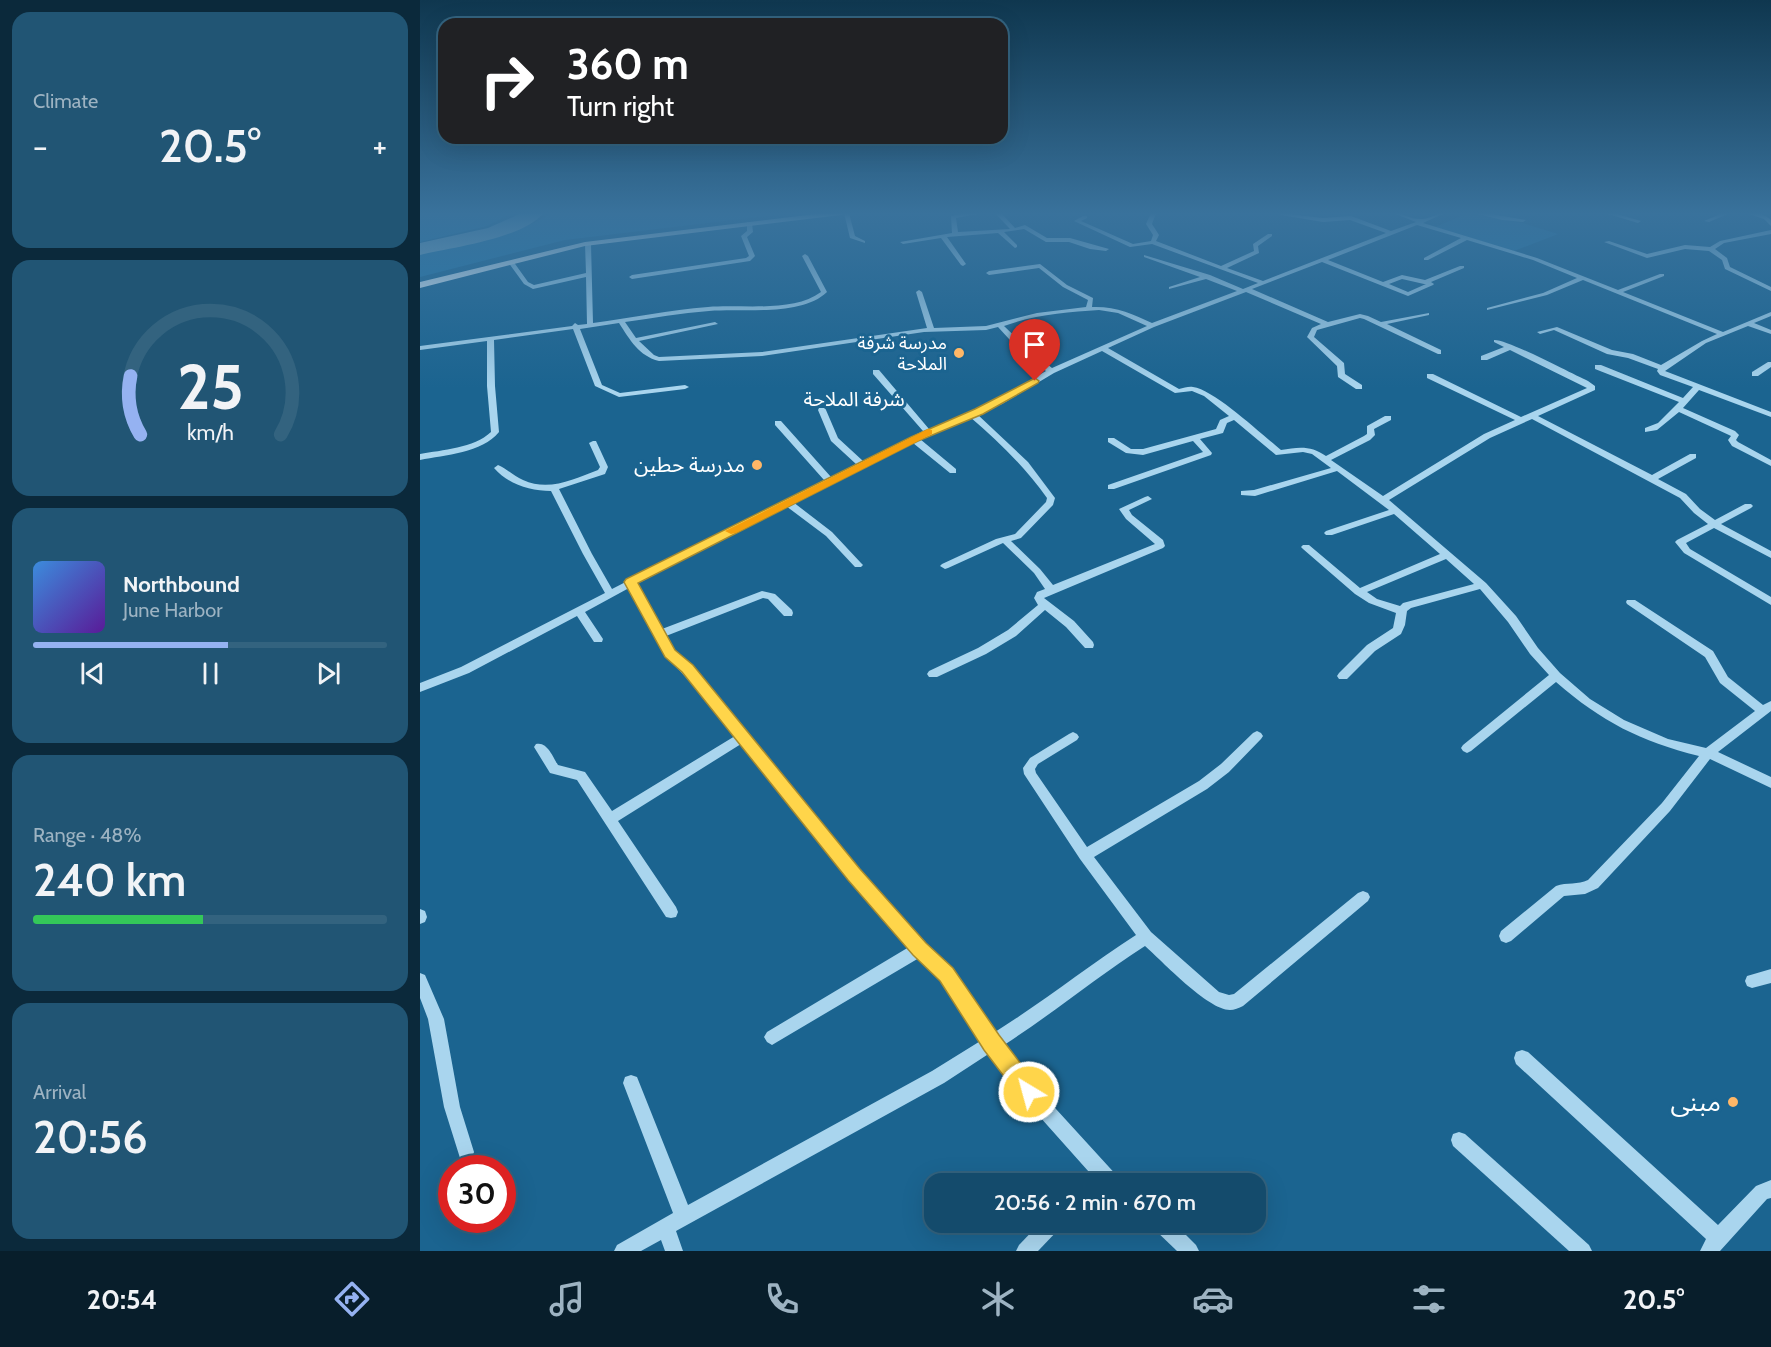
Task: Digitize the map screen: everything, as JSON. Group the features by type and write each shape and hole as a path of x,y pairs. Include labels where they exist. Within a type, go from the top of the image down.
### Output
{"main road":[{"path":"420,285 474,271"}],"street":[{"path":"518,271 526,283 533,287 589,274 590,324"},
{"path":"632,277 670,271"},
{"path":"420,348 575,325 709,309 754,308 809,302 824,292 813,271"},
{"path":"989,273 1001,271"},
{"path":"1047,271 1065,285 1091,299 1089,307"},
{"path":"1194,271 1327,324"},
{"path":"1235,271 1264,283"},
{"path":"420,688 465,670 631,582 928,432 973,415 1051,371 1152,326 1294,271"},
{"path":"1351,271 1408,294 1430,285 1426,282"},
{"path":"1383,284 1402,277 1426,282 1451,271"},
{"path":"1565,271 1722,334"},
{"path":"1734,271 1771,290"},
{"path":"1618,292 1662,275"},
{"path":"1171,288 1208,276"},
{"path":"1489,309 1541,296 1583,278"},
{"path":"919,292 931,329"},
{"path":"621,321 644,352 659,359 762,354 931,329 986,328 1013,319 1089,307 1117,311 1152,326"},
{"path":"1662,368 1704,342 1771,314"},
{"path":"1379,324 1427,315"},
{"path":"1359,387 1341,375 1341,365 1310,337 1314,329 1360,316 1438,352"},
{"path":"1748,323 1771,332"},
{"path":"634,340 716,324"},
{"path":"575,325 599,386 619,395 685,387"},
{"path":"999,325 1024,350 1051,371"},
{"path":"1540,332 1555,328 1610,352 1630,356 1662,368"},
{"path":"420,457 476,443 492,437 495,432 490,386 490,338"},
{"path":"1383,500 1488,436 1592,388 1586,383 1496,341"},
{"path":"1484,358 1511,347"},
{"path":"1102,348 1178,391 1192,389 1202,392 1236,416 1279,453 1308,449 1326,459 1383,500 1482,585 1556,676 1586,702 1620,723 1666,743 1708,753 1771,783"},
{"path":"1755,374 1771,364"},
{"path":"1598,367 1683,401"},
{"path":"1662,368 1663,373 1771,415"},
{"path":"876,372 928,432"},
{"path":"1430,376 1521,420"},
{"path":"1648,430 1656,429 1664,423 1698,387"},
{"path":"1677,408 1732,433 1735,435 1732,440 1735,444 1771,463"},
{"path":"822,410 834,439 863,466"},
{"path":"945,566 999,541 1018,536 1042,513 1051,498 1018,455 973,415"},
{"path":"1531,415 1686,498 1697,511 1714,524 1771,555"},
{"path":"1111,440 1129,451 1138,453 1220,430 1223,422 1236,416"},
{"path":"1326,459 1367,438 1371,435 1370,428 1388,418"},
{"path":"778,423 830,481"},
{"path":"1111,488 1208,453 1195,438"},
{"path":"914,439 953,471"},
{"path":"498,468 522,484 538,488 554,488 603,472 604,467 593,443"},
{"path":"1652,479 1693,456"},
{"path":"1244,493 1254,493 1339,468"},
{"path":"554,488 570,516 576,534 610,593"},
{"path":"1089,645 1070,624 1039,598 1041,594 1161,546 1160,542 1130,517 1124,509 1148,499"},
{"path":"787,502 829,534 858,565"},
{"path":"1748,506 1680,542 1683,548 1771,602"},
{"path":"1329,533 1395,511"},
{"path":"1006,541 1036,571 1051,590"},
{"path":"1306,547 1359,592 1373,601 1402,611"},
{"path":"1359,592 1447,555"},
{"path":"631,582 670,654 687,669 854,874 946,975 1029,1092 1096,1173"},
{"path":"1343,676 1371,648 1398,631 1402,611 1407,605 1482,585"},
{"path":"658,635 762,594 771,596 788,613"},
{"path":"1506,936 1562,890 1568,888 1583,890 1593,884 1666,807 1708,753 1767,708 1724,680 1709,654 1631,602"},
{"path":"933,674 982,651 1012,633 1045,605"},
{"path":"578,610 598,639"},
{"path":"1467,748 1556,676"},
{"path":"1085,855 1203,785 1225,768 1257,735"},
{"path":"1073,737 1034,761 1029,768 1035,783 1146,937 1214,998 1229,1004 1238,1001 1364,897"},
{"path":"610,819 742,738"},
{"path":"540,747 554,769 581,776 671,912"},
{"path":"623,1251 938,1077 1030,1019 1116,956 1146,937"},
{"path":"772,1037 920,949"},
{"path":"1752,981 1771,976"},
{"path":"420,980 436,1019 452,1107 466,1152"},
{"path":"1522,1058 1713,1244 1762,1192 1771,1190"},
{"path":"631,1083 684,1218"},
{"path":"1459,1140 1583,1251"},
{"path":"666,1228 674,1251"},
{"path":"1025,1251 1043,1233"},
{"path":"1171,1233 1190,1251"}],"shaded area":[{"path":"420,271 442,271 420,277"}],"slow traffic":[{"path":"731,531 928,432"}],"place":[{"name":"مدرسة شرفة الملاحة","path":"959,353"},
{"name":"مدرسة حطين","path":"757,465"},
{"name":"مبنى","path":"1733,1102"}],"district":[{"name":"شرفة الملاحة","path":"854,399"}],"route":[{"path":"1029,1092 938,965 920,949 854,874 687,669 670,654 639,601 631,582 928,432 979,412 1035,381"}]}
